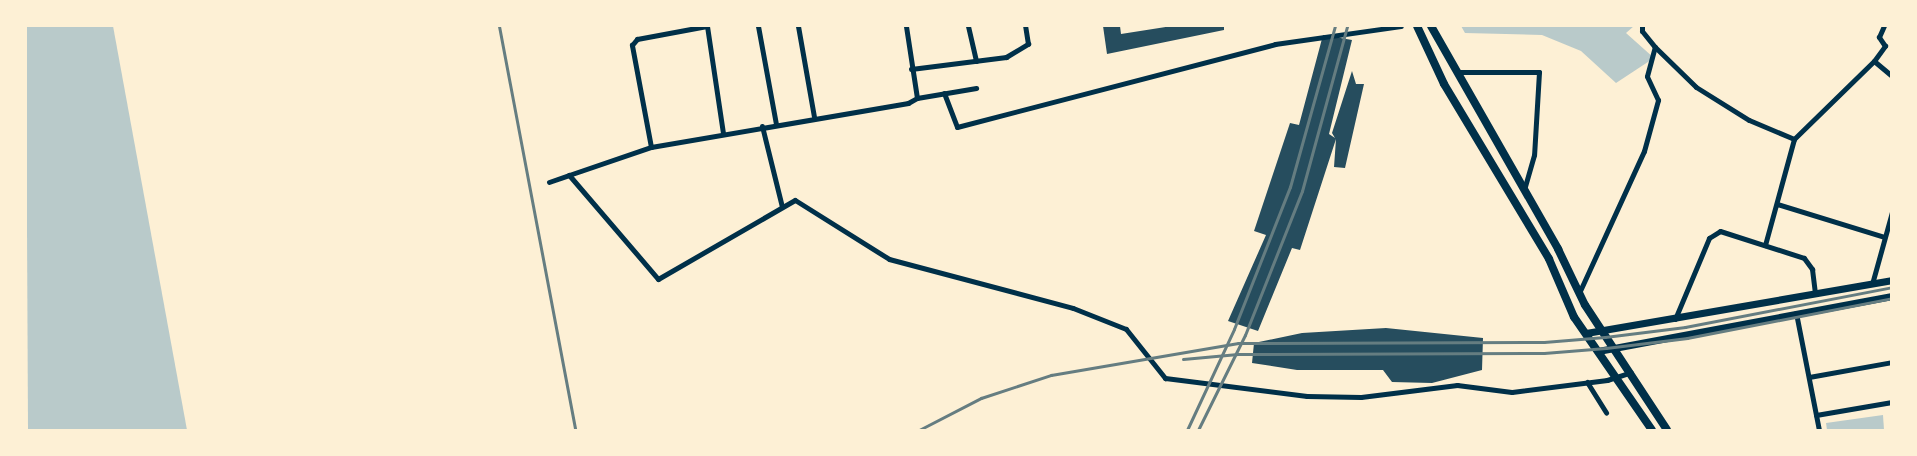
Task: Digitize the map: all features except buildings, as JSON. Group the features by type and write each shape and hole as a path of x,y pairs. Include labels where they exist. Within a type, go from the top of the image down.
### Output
{"main road":[{"path":"1417,26 1444,84 1549,259 1586,333 1652,430"},
{"path":"1431,26 1455,72 1524,190 1579,293 1667,430"}],"street":[{"path":"651,147 632,48 634,42 707,26 723,133"},
{"path":"758,26 776,124"},
{"path":"798,26 814,117"},
{"path":"906,26 917,98"},
{"path":"968,26 976,61"},
{"path":"911,69 1006,57 1028,44 1024,26"},
{"path":"944,93 957,127 1275,44 1401,26"},
{"path":"1642,26 1642,32 1655,47 1696,87 1749,120 1794,139"},
{"path":"1765,245 1794,139 1874,61 1885,46 1879,37 1884,26"},
{"path":"1579,293 1644,151 1658,100 1647,76 1655,47"},
{"path":"1874,61 1892,76"},
{"path":"1455,72 1539,72 1534,155 1524,190"},
{"path":"549,182 651,147 814,117 908,104 917,98 976,88"},
{"path":"762,126 782,207"},
{"path":"569,176 658,279 795,200 889,260 1073,308 1126,329 1165,378 1307,396 1361,397 1419,387 1457,385 1512,392 1587,382 1631,372"},
{"path":"1777,204 1884,237"},
{"path":"1872,284 1892,212"},
{"path":"1675,318 1712,235 1720,231 1765,245 1809,263 1815,294"},
{"path":"1586,333 1892,280"},
{"path":"1598,351 1892,296"},
{"path":"1796,313 1819,430"},
{"path":"1809,377 1892,362"},
{"path":"1587,382 1606,412"},
{"path":"1816,415 1892,402"}],"shaded area":[{"path":"26,26 113,26 187,430 28,430"},
{"path":"1461,26 1634,26 1626,33 1654,58 1616,83 1581,51 1542,35 1465,33"},
{"path":"1883,415 1884,430 1827,430 1826,423"}],"railway":[{"path":"499,26 575,430"},
{"path":"1187,430 1234,329 1290,187 1335,26"},
{"path":"1198,430 1245,335 1302,191 1347,26"},
{"path":"919,430 981,398 1051,375 1238,343 1544,342 1605,337 1685,327 1892,287"},
{"path":"1183,359 1238,354 1544,353 1606,348 1687,338 1892,298"}]}
